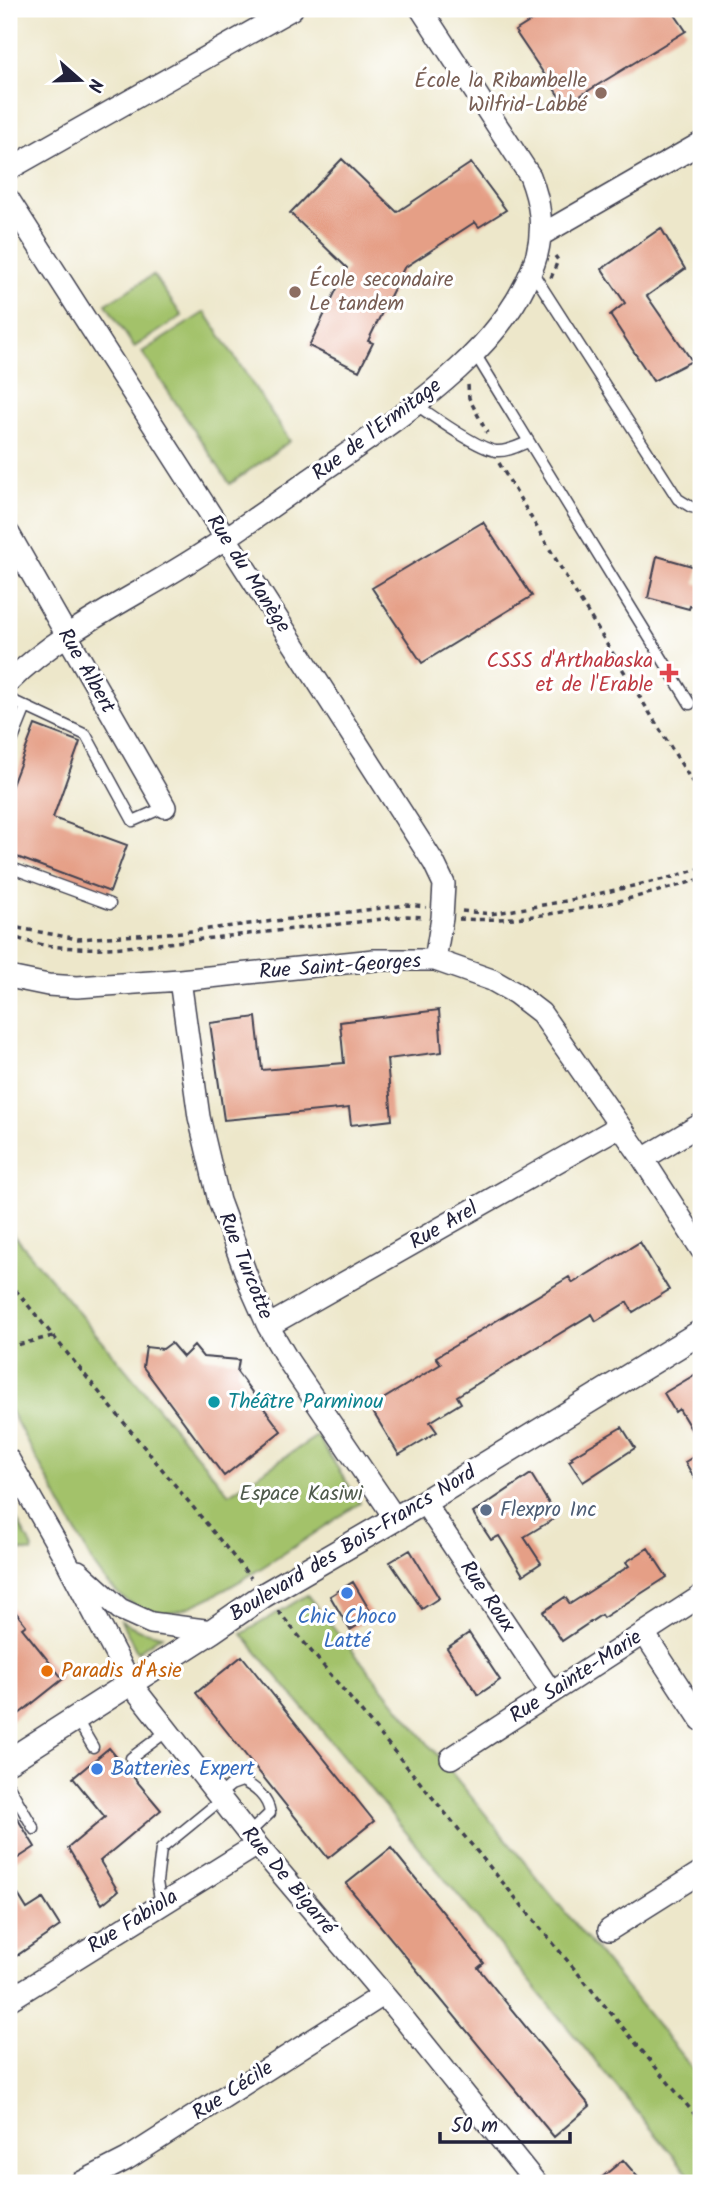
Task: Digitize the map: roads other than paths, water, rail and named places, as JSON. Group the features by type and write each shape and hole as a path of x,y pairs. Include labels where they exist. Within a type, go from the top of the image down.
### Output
{"street":[{"path":"9,169 292,9"},
{"name":"Rue de l'Ermitage","path":"9,682 66,637 226,540 415,404 474,352 504,318 531,270 541,235 540,203 530,176 421,9"},
{"path":"541,235 701,143"},
{"name":"Rue du Manège","path":"9,200 434,863 444,884 435,960"},
{"name":"Rue Albert","path":"9,534 165,807"},
{"name":"Rue Saint-Georges","path":"9,977 48,985 77,987 180,980 374,960 435,960 492,980 541,1013 643,1159 701,1250"},
{"name":"Rue Turcotte","path":"180,980 197,1105 219,1201 252,1290 268,1326 306,1389 395,1518"},
{"path":"643,1159 701,1124"},
{"name":"Rue Arel","path":"268,1326 620,1126"},
{"name":"Boulevard des Bois-Francs Nord","path":"9,1761 264,1595 424,1502 701,1332"},
{"name":"Rue De Bigarré","path":"9,1460 66,1560 131,1684 253,1839 536,2183"},
{"name":"Rue Roux","path":"424,1502 551,1692"},
{"name":"Rue De Bigarré","path":"66,1560 120,1609 151,1623 212,1631"},
{"name":"Rue Sainte-Marie","path":"451,1758 701,1596"},
{"path":"644,1633 701,1720"},
{"name":"Rue Fabiola","path":"9,2000 161,1905 253,1839"},
{"path":"609,1930 701,1872"},
{"name":"Rue Cécile","path":"80,2183 127,2158 383,1995"}],"lane":[{"path":"531,270 678,499 691,507 701,509"},
{"path":"474,352 690,704"},
{"path":"415,404 438,420 495,451 528,442"},
{"path":"9,699 86,735 132,821 165,807"},
{"path":"9,749 26,707"},
{"path":"9,867 110,904"},
{"path":"76,1718 93,1747"},
{"path":"131,1758 166,1731"},
{"path":"161,1905 157,1882 161,1849 243,1775 276,1814 262,1824 253,1839"},
{"path":"9,1786 34,1829"}],"place":[{"name":"École la Ribambelle Wilfrid-Labbé","path":"601,93"},
{"name":"École secondaire Le tandem","path":"295,292"},
{"name":"CSSS d'Arthabaska et de l'Erable","path":"669,673"},
{"name":"Théâtre Parminou","path":"214,1402"},
{"name":"Flexpro Inc","path":"486,1510"},
{"name":"Chic Choco Latté","path":"347,1593"},
{"name":"Paradis d'Asie","path":"47,1671"},
{"name":"Batteries Expert","path":"97,1769"}],"park label":[{"name":"Espace Kasiwi","path":"301,1494"}]}
